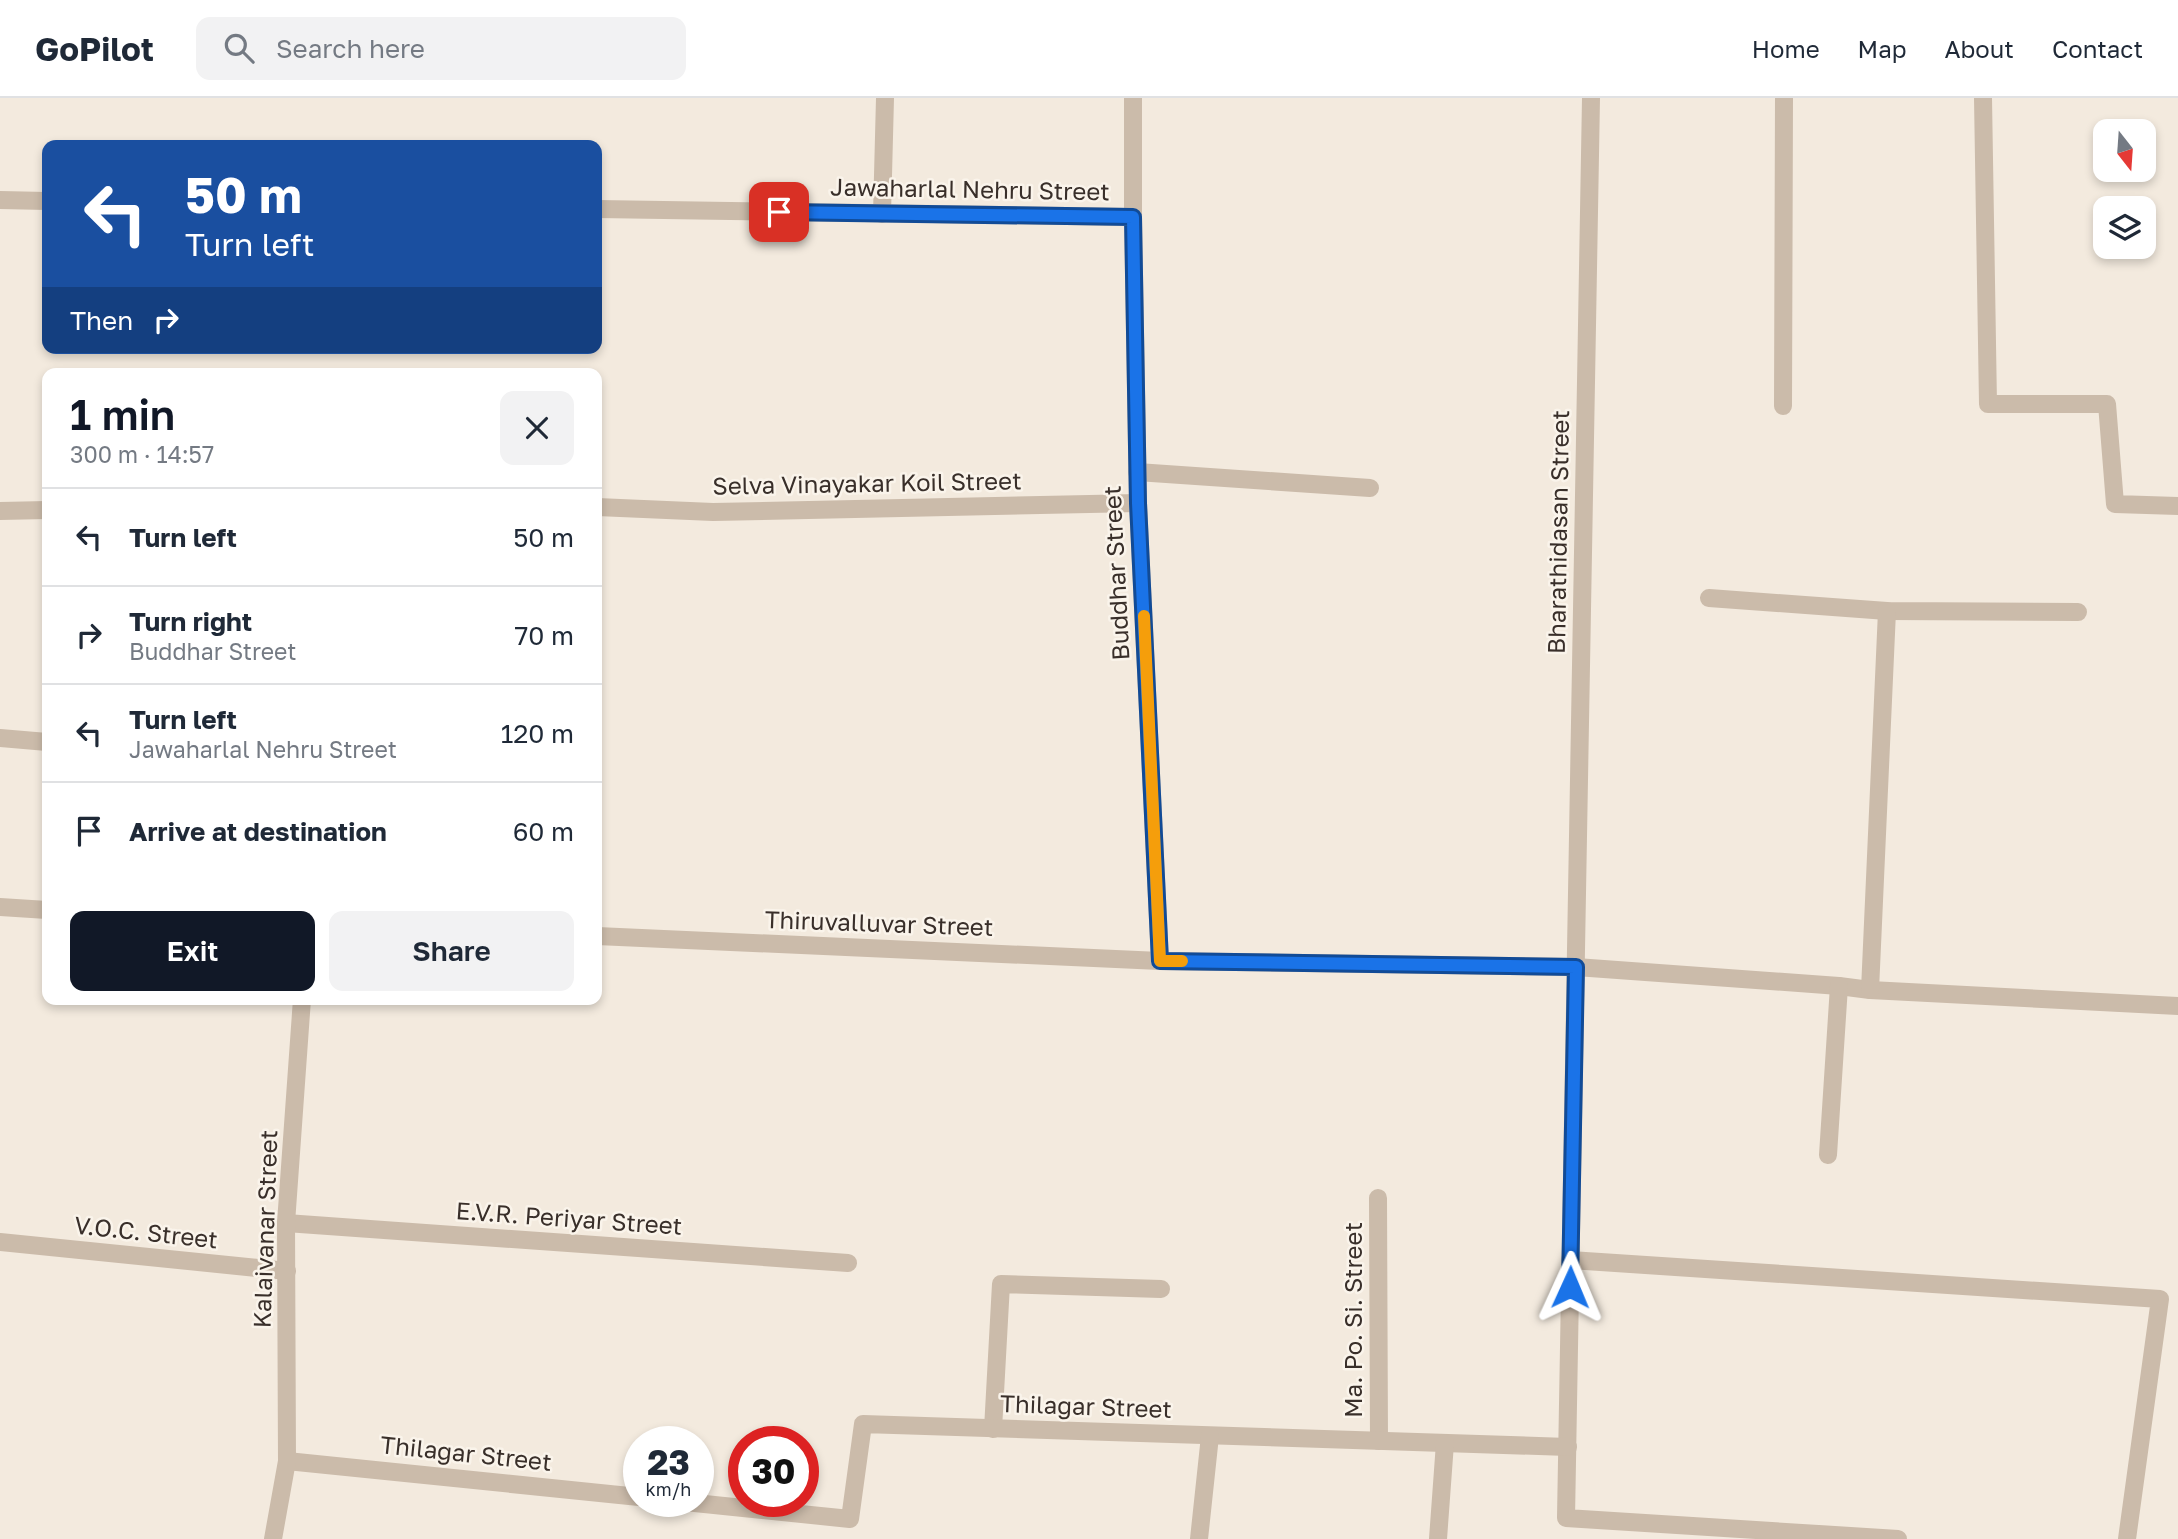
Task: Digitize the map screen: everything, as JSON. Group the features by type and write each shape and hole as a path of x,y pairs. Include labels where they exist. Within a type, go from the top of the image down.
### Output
{"street":[{"path":"882,214 885,98"},
{"name":"Buddhar Street","path":"1133,98 1137,472 1160,961"},
{"name":"Bharathidasan Street","path":"1591,98 1566,1518 1898,1539"},
{"path":"1783,406 1784,98"},
{"path":"1983,98 1988,404 2107,404 2115,505 2178,506"},
{"path":"0,200 42,201"},
{"name":"Jawaharlal Nehru Street","path":"602,209 1133,217"},
{"path":"1137,472 1370,488"},
{"name":"Selva Vinayakar Koil Street","path":"602,507 713,512 1138,503"},
{"path":"0,511 42,510"},
{"path":"1709,598 1887,611 2078,611"},
{"path":"1870,990 1887,611"},
{"path":"0,738 42,742"},
{"path":"0,907 42,910"},
{"name":"Thiruvalluvar Street","path":"602,936 1160,961 1576,967 1870,990 2178,1006"},
{"path":"1828,1154 1839,986"},
{"name":"Kalaivanar Street","path":"272,1539 288,1461 286,1223 302,1005"},
{"name":"Ma. Po. Si. Street","path":"1378,1198 1379,1441"},
{"name":"E.V.R. Periyar Street","path":"286,1223 848,1264"},
{"name":"V.O.C. Street","path":"0,1242 287,1272"},
{"path":"1570,1261 2161,1299 2127,1539"},
{"path":"993,1429 1002,1284 1161,1289"},
{"name":"Thilagar Street","path":"714,1505 850,1519 863,1424 1568,1447"},
{"path":"1199,1539 1210,1436"},
{"path":"1438,1539 1446,1443"},
{"name":"Thilagar Street","path":"288,1461 623,1495"}],"slow traffic":[{"path":"1144,616 1160,961 1182,961"}],"route":[{"path":"779,212 1133,217 1138,503 1160,961 1576,967 1570,1287"}]}
